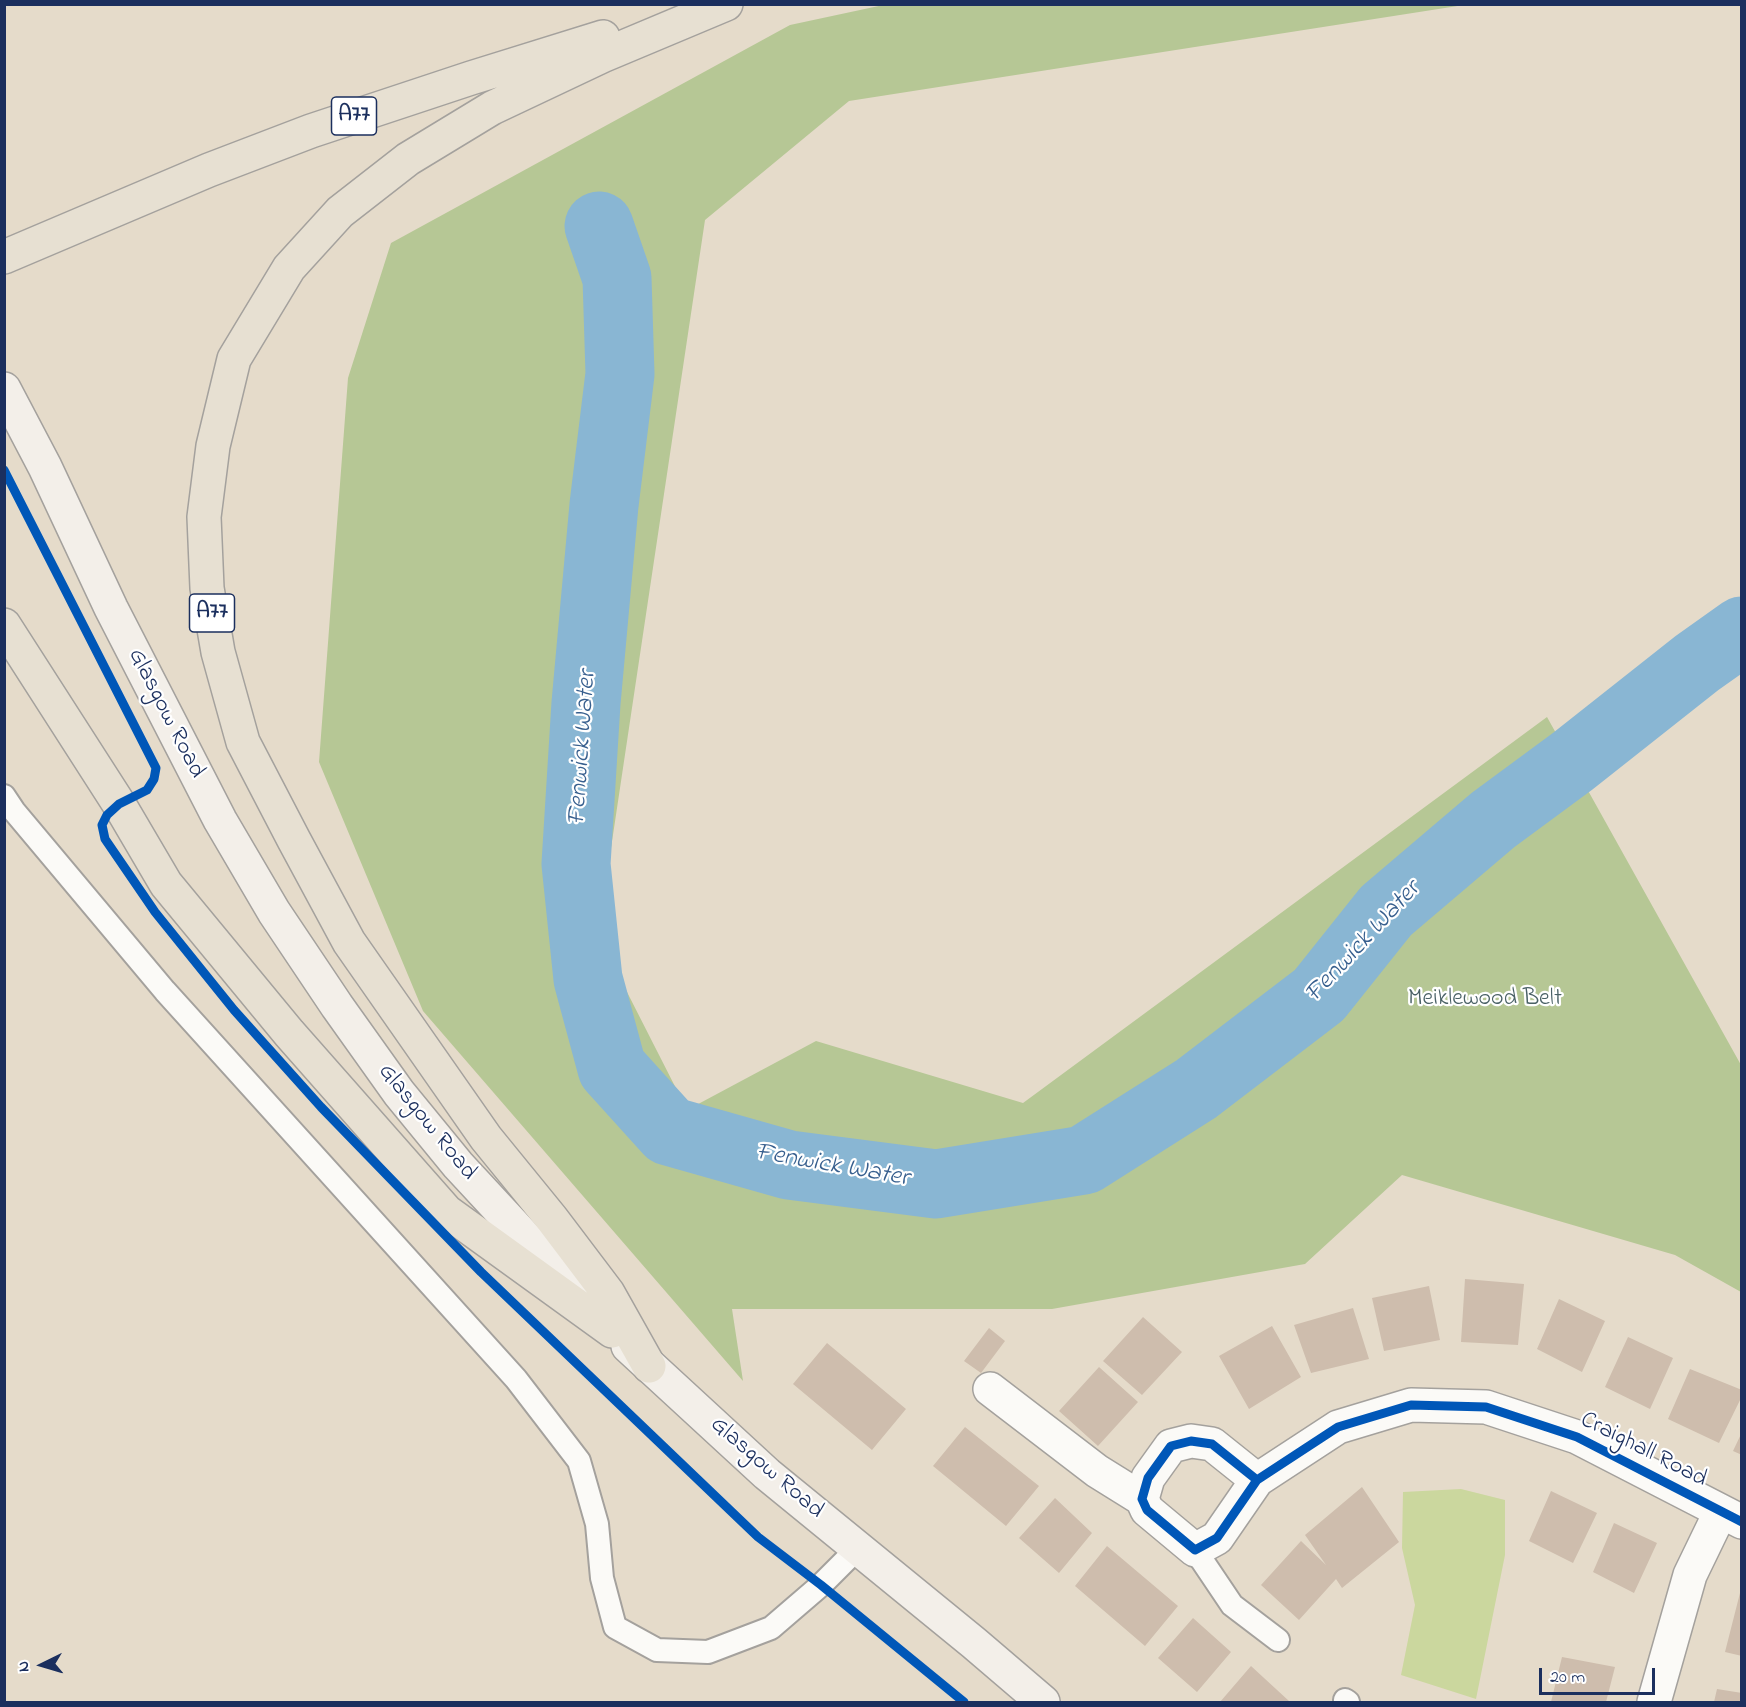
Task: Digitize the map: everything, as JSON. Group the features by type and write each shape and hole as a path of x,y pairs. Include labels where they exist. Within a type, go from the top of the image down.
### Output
{"highway":[{"name":"A77","path":"4,257 199,174 311,131 585,43 721,6"},
{"name":"A77","path":"649,1366 608,1293 486,1138 349,942 294,840 243,742 218,652 207,588 204,516 213,446 234,359 289,268 340,212 408,159 492,108 602,56 721,6"},
{"path":"4,625 119,804 166,884 297,1042 446,1211 612,1331"}],"main road":[{"name":"Glasgow Road","path":"4,389 45,467 111,608 220,820 274,912 399,1093 458,1165 612,1331 649,1366 767,1474 1043,1702"}],"street":[{"path":"990,1389 1097,1471 1142,1499 1147,1510 1195,1550"},
{"name":"Craighall Road","path":"1195,1550 1217,1538 1257,1480 1338,1427 1411,1405 1486,1407 1577,1437 1731,1517"},
{"path":"1142,1499 1148,1478 1171,1446 1191,1441 1212,1444 1257,1480"},
{"path":"1654,1702 1690,1575 1731,1517"}],"lane":[{"path":"4,796 14,811 165,991 516,1379 579,1461 597,1524 602,1578 615,1627 657,1650 708,1652 771,1628 821,1585 859,1548"},
{"path":"1195,1550 1232,1605 1278,1640"}],"green space":[{"name":"Meiklewood Belt","path":"888,4 1464,5 849,101 705,220 598,935 687,1110 816,1041 1023,1103 1547,717 1741,1065 1741,1292 1675,1255 1402,1175 1305,1264 1052,1309 732,1309 743,1381 423,1011 319,762 348,378 391,243 790,25"},
{"path":"1461,1489 1505,1500 1505,1555 1476,1699 1401,1675 1415,1605 1402,1548 1403,1492"}],"building":[{"path":"1465,1279 1524,1284 1518,1345 1461,1342"},
{"path":"1429,1286 1440,1340 1384,1351 1372,1298"},
{"path":"1559,1299 1605,1321 1582,1372 1537,1349"},
{"path":"1353,1308 1369,1359 1311,1373 1294,1325"},
{"path":"1143,1317 1182,1352 1142,1395 1103,1361"},
{"path":"1272,1326 1301,1377 1249,1409 1219,1356"},
{"path":"989,1328 1005,1341 981,1373 964,1361"},
{"path":"1628,1337 1673,1358 1650,1409 1605,1387"},
{"path":"827,1343 906,1409 872,1450 793,1384"},
{"path":"1099,1367 1138,1402 1098,1446 1059,1411"},
{"path":"1690,1369 1742,1390 1742,1396 1719,1443 1668,1419"},
{"path":"965,1427 1039,1486 1006,1526 933,1466"},
{"path":"1742,1432 1742,1455 1733,1451"},
{"path":"1362,1487 1399,1542 1342,1588 1336,1579 1299,1620 1261,1585 1301,1541 1326,1565 1305,1535"},
{"path":"1551,1491 1597,1513 1573,1563 1529,1541"},
{"path":"1055,1498 1092,1533 1059,1573 1019,1538"},
{"path":"1614,1523 1657,1543 1634,1593 1593,1572"},
{"path":"1107,1546 1178,1606 1145,1646 1075,1586"},
{"path":"1742,1589 1742,1656 1725,1652"},
{"path":"1193,1618 1231,1652 1197,1692 1158,1658"},
{"path":"1562,1657 1615,1667 1606,1702 1551,1702"},
{"path":"1251,1666 1289,1701 1220,1702"},
{"path":"1717,1689 1742,1693 1742,1702 1714,1702"}],"waterway":[{"name":"Fenwick Water","path":"599,226 617,278 620,374 604,505 586,703 576,864 588,979 612,1068 669,1131 789,1165 936,1184 1084,1160 1196,1089 1319,995 1386,911 1493,820 1742,631"}],"cycle path":[{"path":"4,470 156,768 154,779 147,790 119,804 107,815 102,825 105,839 155,912 234,1010 321,1107 481,1272 758,1537 821,1585 964,1702"},
{"path":"1257,1480 1212,1444 1191,1441 1171,1446 1148,1478 1142,1499 1147,1510 1195,1550 1217,1538 1257,1480 1338,1427 1411,1405 1486,1407 1577,1437 1742,1522"}]}
